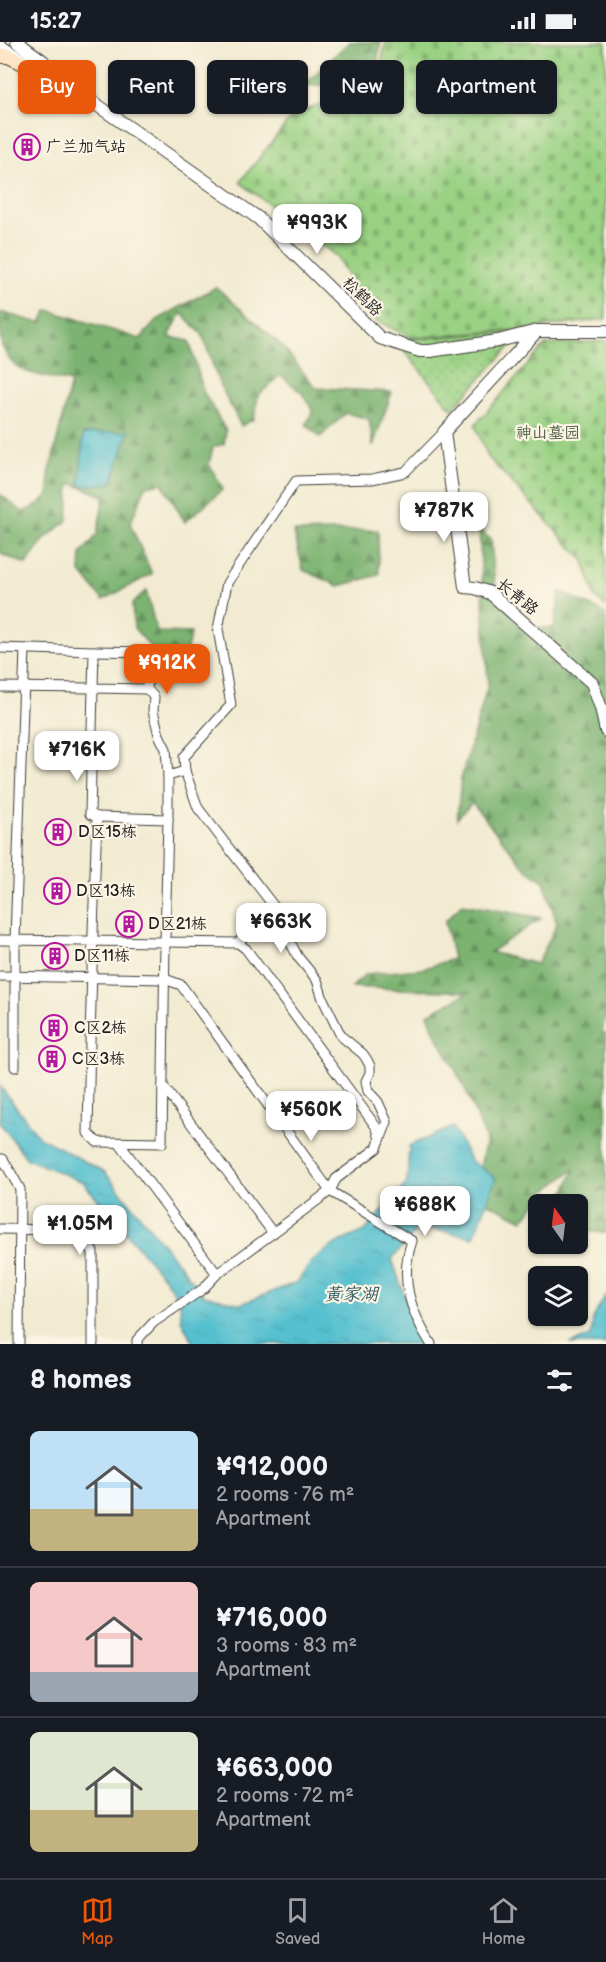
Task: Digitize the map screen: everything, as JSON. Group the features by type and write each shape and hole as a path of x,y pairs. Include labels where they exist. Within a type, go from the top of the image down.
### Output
{"main road":[{"path":"2,53 18,61"}],"street":[{"name":"松鹤路","path":"17,42 42,60"},
{"name":"松鹤路","path":"96,104 258,218 380,338 420,351 430,351 537,331 606,331"},
{"path":"137,1344 137,1340 154,1322 203,1289 217,1274 330,1191 336,1179 377,1148 387,1122 378,1102 368,1091 366,1081 370,1073 370,1066 363,1054 341,1036 323,999 317,980 298,957 288,938 284,921 198,808 185,771 184,756 231,705 218,630 227,583 296,481 372,479 405,472 537,331"},
{"name":"长青路","path":"444,432 465,587 490,593 592,683 606,731"},
{"path":"0,648 148,652 147,689 154,697 153,711 159,735 166,749 168,776 162,1143 97,1142 88,1133 90,977 97,817"},
{"path":"15,1067 15,940 25,649"},
{"path":"94,651 90,814 97,817 168,819"},
{"path":"0,687 147,689"},
{"path":"168,776 185,771"},
{"path":"238,944 272,905"},
{"path":"0,940 238,944 246,949 377,1128 380,1140"},
{"path":"0,976 165,979 181,985 330,1191 412,1240 406,1256 405,1277 408,1292 431,1344"},
{"path":"163,1085 273,1233"},
{"path":"119,1143 217,1274"},
{"path":"0,1159 3,1159 20,1189 19,1344"},
{"path":"0,1229 59,1230 71,1227 80,1231 93,1252 93,1344"}],"green space":[{"path":"349,42 381,42 377,60 330,60"},
{"path":"386,42 606,42 606,319 527,329 412,338 372,319 337,257 240,182 294,114 308,114 308,109 320,105 320,114 404,114 404,60 382,60"},
{"path":"320,70 320,85 308,86 308,81"},
{"path":"216,287 281,345 316,388 392,392 373,446 369,419 346,413 320,437 306,424 313,411 302,393 280,375 258,396 254,419 241,426 219,383 202,334 181,313 169,337 189,341 204,393 226,431 224,444 213,447 209,464 223,489 185,522 162,483 146,486 130,524 152,574 103,600 80,571 81,554 97,535 104,496 70,483 68,520 45,539 26,564 0,554 0,494 23,512 38,505 49,494 49,474 71,382 40,376 22,370 14,364 2,346 0,312 40,323 48,310 140,339 157,320"},
{"path":"525,331 452,409 395,340"},
{"name":"神山墓园","path":"606,341 606,607 595,597 584,561 488,457 475,425 545,345"},
{"path":"479,529 491,540 496,598 525,627 554,628 560,591 606,615 606,1014 602,1034 606,1033 606,1233 588,1232 588,1194 564,1194 575,1169 542,1194 528,1194 528,1213 523,1220 474,1196 486,1139 463,1084 434,1031 428,1014 469,992 352,987 366,974 422,969 453,959 445,921 462,904 542,918 490,952 537,964 557,924 544,881 527,870 472,803 457,819 461,779 488,684"},
{"path":"378,530 379,575 339,586 303,570 294,532"},
{"path":"146,591 157,632 191,633 179,680 134,628 132,604"}],"water":[{"path":"129,431 112,483 80,486 83,434"},
{"name":"黄家湖","path":"0,1086 39,1137 105,1172 204,1295 241,1304 297,1282 314,1259 337,1243 365,1231 407,1183 409,1146 453,1127 470,1160 496,1178 474,1237 419,1227 392,1259 421,1344 194,1344 181,1320 180,1301 165,1279 83,1182 27,1159 0,1123"},
{"path":"606,1295 606,1344 570,1344 591,1336 593,1318"}],"place":[{"name":"广兰加气站","path":"27,147"},
{"name":"D区15栋","path":"58,832"},
{"name":"D区13栋","path":"57,891"},
{"name":"D区21栋","path":"129,924"},
{"name":"D区11栋","path":"55,956"},
{"name":"C区2栋","path":"54,1028"},
{"name":"C区3栋","path":"52,1059"}]}
